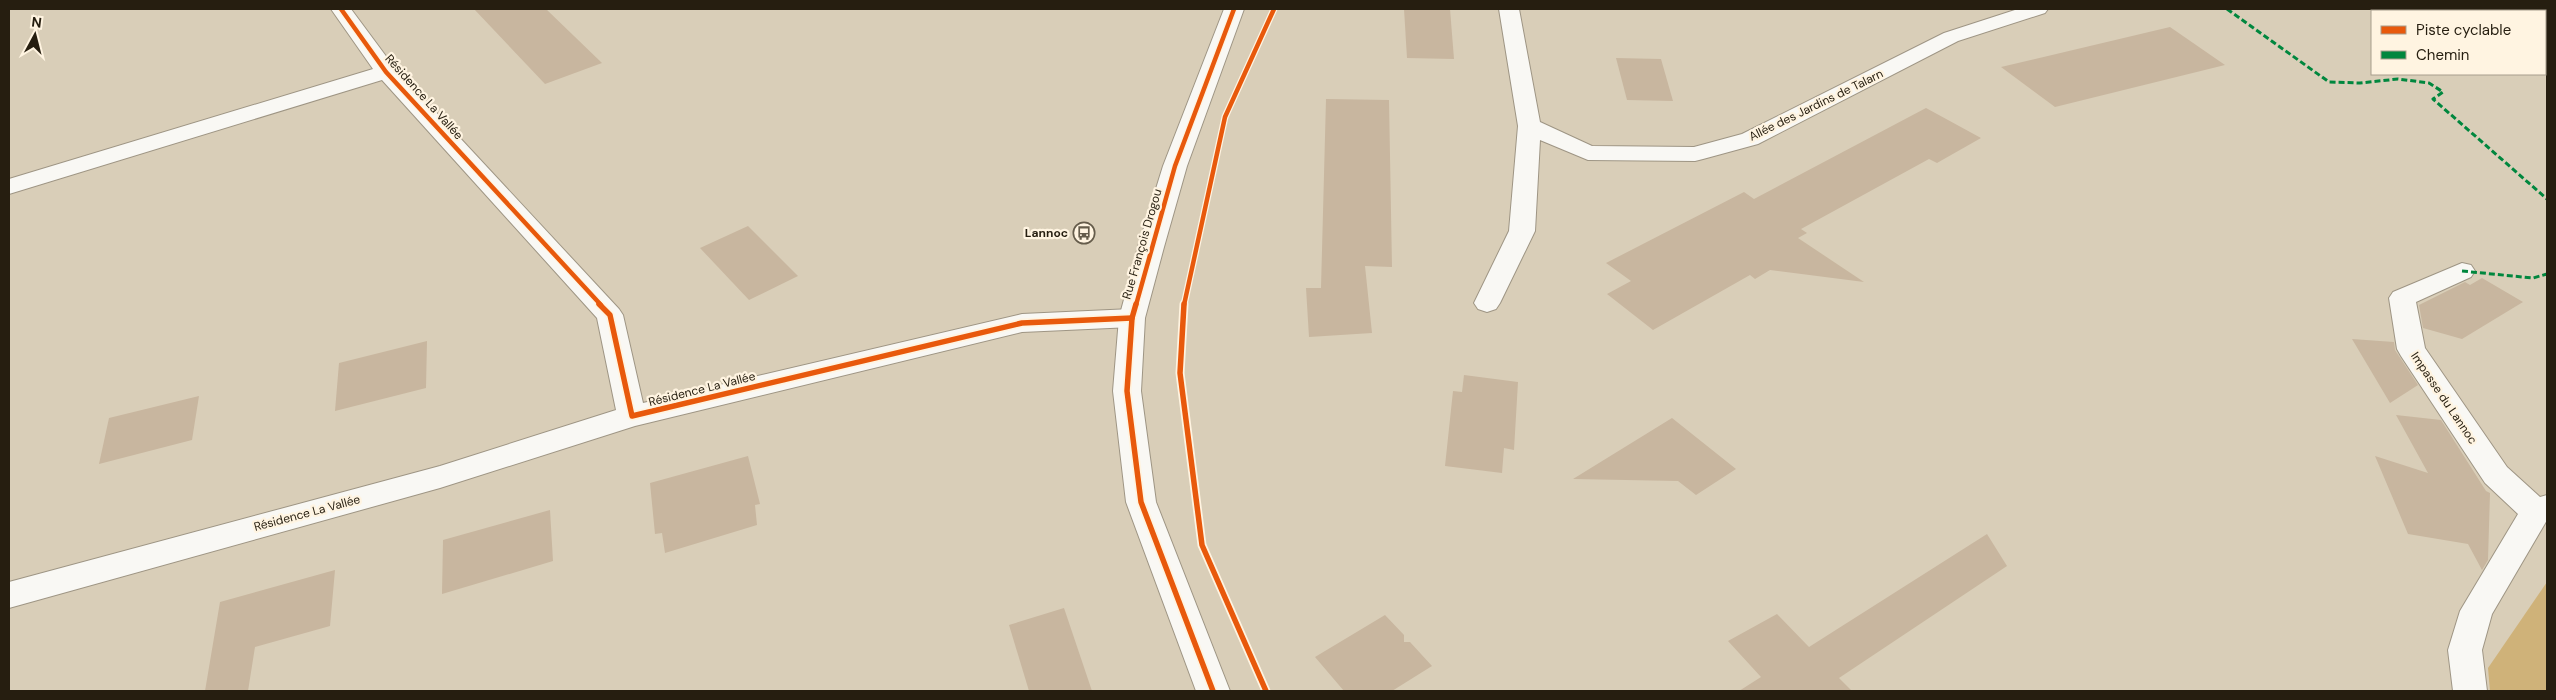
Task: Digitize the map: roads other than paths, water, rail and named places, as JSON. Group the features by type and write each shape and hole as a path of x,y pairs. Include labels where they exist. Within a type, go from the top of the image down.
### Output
{"street":[{"name":"Résidence La Vallée","path":"341,9 386,72 610,315 632,416"},
{"name":"Rue François Drogou","path":"1213,691 1141,502 1127,391 1132,318 1175,166 1234,9"},
{"path":"1487,303 1522,231 1529,126 1509,9"},
{"name":"Allée des Jardins de Talarn","path":"1529,126 1588,153 1695,154 1750,139 1951,37 2038,9"},
{"name":"Résidence La Vallée","path":"9,187 386,72"},
{"name":"Impasse du Lannoc","path":"2462,272 2402,298 2411,349 2496,475 2542,510 2476,611 2465,650 2470,691"},
{"name":"Résidence La Vallée","path":"9,596 440,477 632,416 1022,323 1132,318"}],"place":[{"name":"Lannoc","path":"1084,233"}]}
